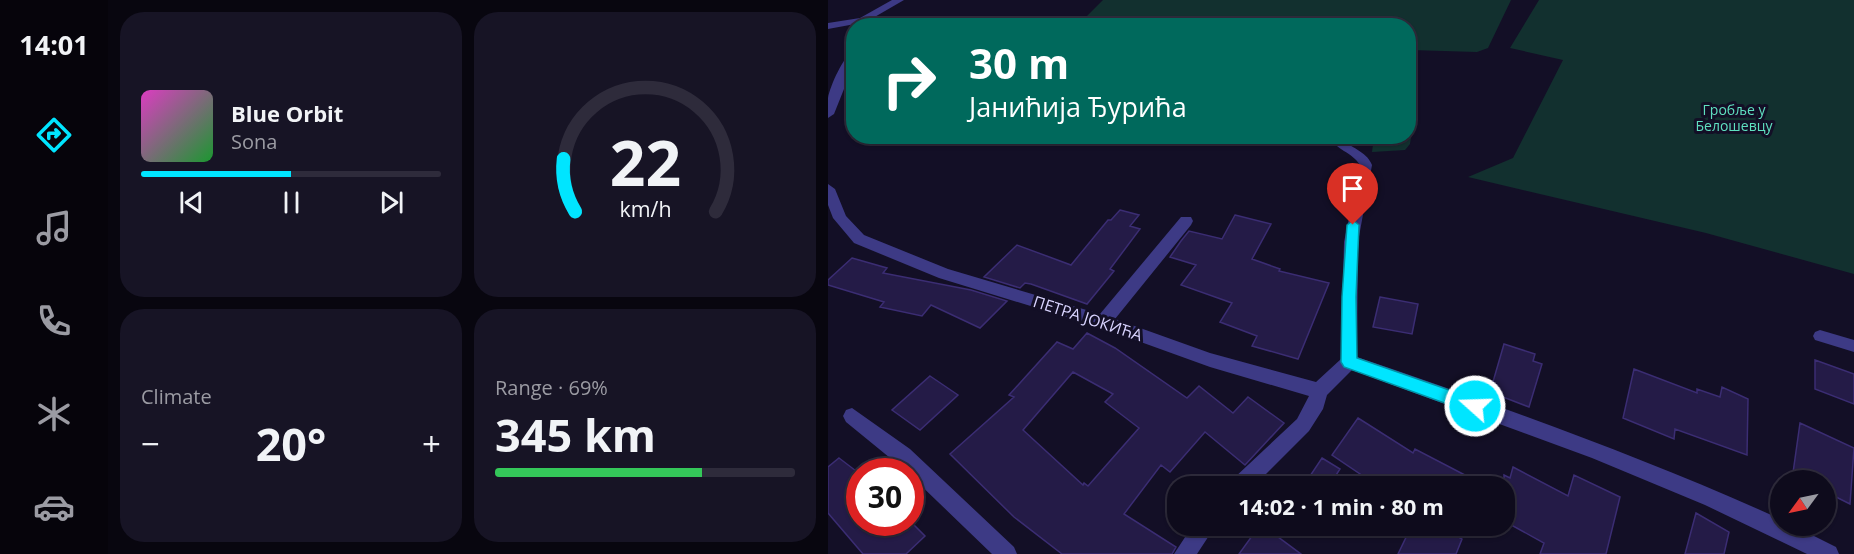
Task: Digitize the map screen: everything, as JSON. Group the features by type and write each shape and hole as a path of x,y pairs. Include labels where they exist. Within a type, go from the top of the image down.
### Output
{"street":[{"path":"872,18 899,0"},
{"path":"828,26 846,25"},
{"path":"828,114 846,68"},
{"path":"1250,476 1303,425 1317,403 1319,391 1349,362 1351,242 1366,165 1362,157 1338,144"},
{"name":"ПЕТРА ЈОКИЋА","path":"828,189 840,218 859,239 959,280 1010,293 1103,322 1210,360 1319,391"},
{"path":"1103,322 1186,221"},
{"path":"1349,362 1702,493 1829,554"},
{"path":"852,416 903,455 1006,554"},
{"path":"1184,554 1198,536"}],"lane":[{"path":"1820,336 1854,346"}],"green space":[{"path":"1103,0 1511,0 1488,48 1477,52 1416,50 1416,18 1085,18"},
{"name":"Гробље у Белошевцу","path":"1539,0 1854,0 1854,274 1706,233 1468,177 1513,158 1563,60 1510,48"},
{"path":"1373,144 1410,144 1405,150 1372,152"}],"building":[{"path":"1120,210 1139,215 1130,226 1140,229 1110,269 1114,271 1087,304 1031,284 1025,283 1020,288 984,277 1017,245 1071,265 1108,220 1111,220"},
{"path":"1235,215 1271,224 1252,259 1280,269 1279,271 1329,283 1298,359 1252,346 1257,336 1220,322 1232,303 1181,285 1196,265 1170,257 1181,241 1189,231 1222,239"},
{"path":"852,258 887,268 883,273 971,290 1007,301 980,328 931,305 922,316 880,307 884,302 828,285 828,280"},
{"path":"1380,297 1418,304 1412,334 1373,327"},
{"path":"1087,333 1115,348 1187,398 1199,386 1233,413 1248,397 1284,423 1245,465 1205,432 1170,472 1161,465 1124,514 1176,547 1172,554 1062,554 1014,517 950,454 1014,397 1009,395 1057,342 1073,349","holes":["1073,372 1113,394 1105,402 1139,428 1088,486 1084,483 1083,485 1023,430"]},
{"path":"1504,344 1535,354 1533,361 1542,364 1529,407 1490,392"},
{"path":"1815,360 1854,374 1854,404 1815,389"},
{"path":"1634,369 1697,393 1697,389 1720,397 1722,387 1748,399 1747,455 1675,429 1674,439 1623,418"},
{"path":"930,376 958,395 920,430 892,410"},
{"path":"1358,418 1413,453 1415,449 1467,476 1363,476 1332,455"},
{"path":"1800,423 1854,448 1850,504 1836,497 1836,470 1793,470"},
{"path":"839,458 846,463 846,534 828,513 828,467"},
{"path":"1322,458 1340,469 1335,476 1310,476"},
{"path":"1513,467 1568,496 1574,475 1620,497 1606,554 1540,554 1544,543 1515,527 1515,476 1511,476"},
{"path":"1696,513 1729,532 1724,554 1685,554"},
{"path":"848,536 925,536 906,554 863,554"},
{"path":"1252,536 1277,536 1301,554 1239,554"},
{"path":"1407,536 1457,536 1462,539 1456,554 1398,554"}],"route":[{"path":"1353,225 1349,297 1349,362 1475,406"}]}
